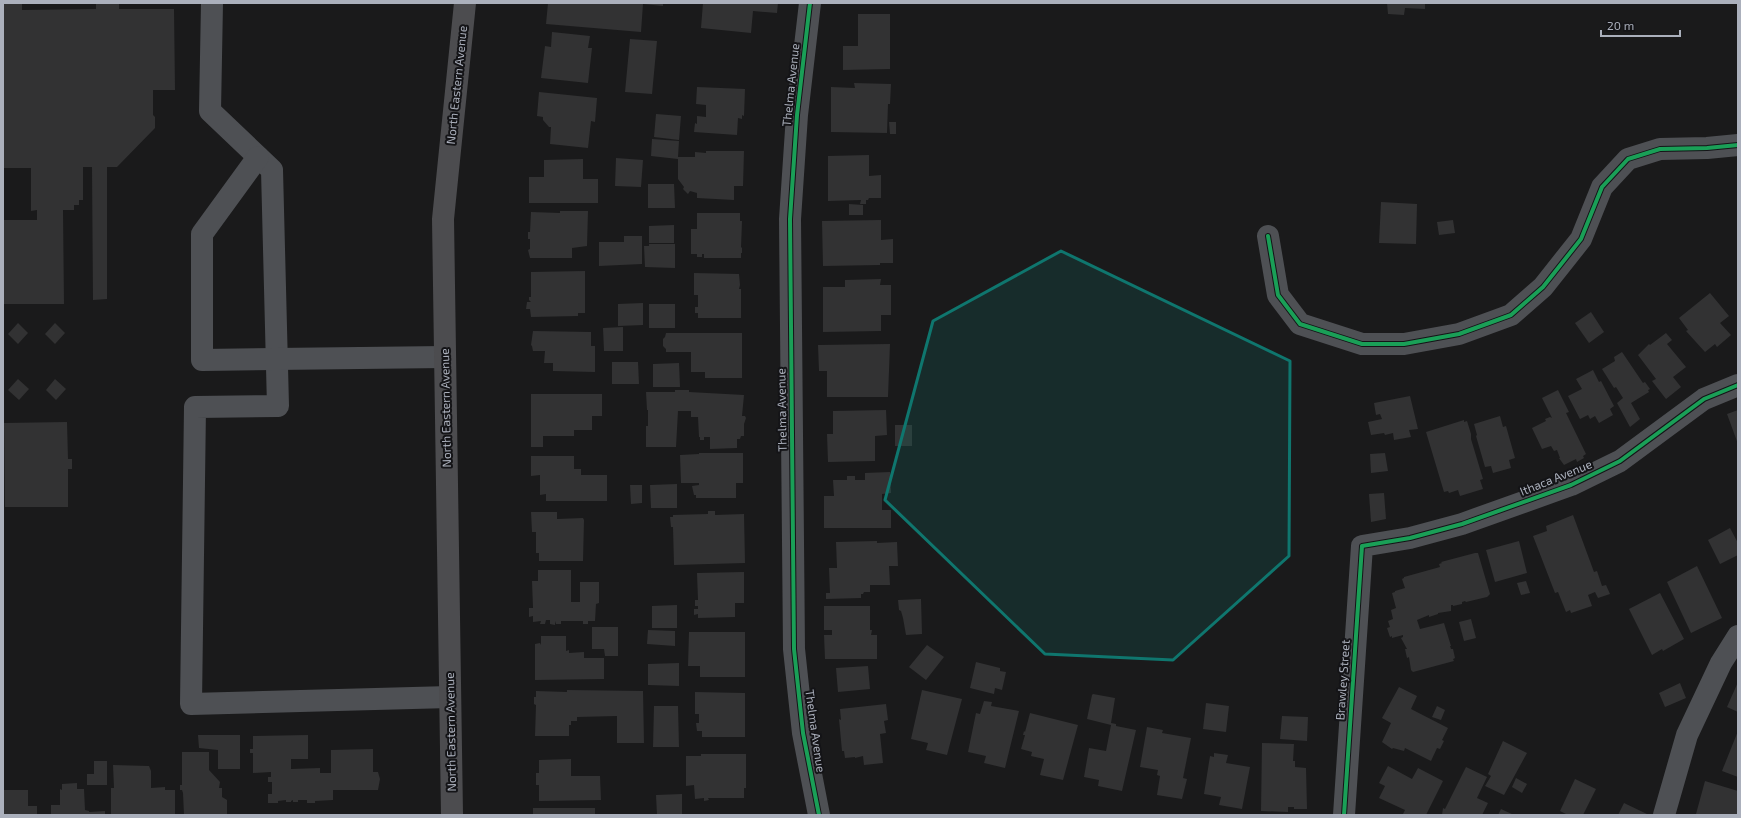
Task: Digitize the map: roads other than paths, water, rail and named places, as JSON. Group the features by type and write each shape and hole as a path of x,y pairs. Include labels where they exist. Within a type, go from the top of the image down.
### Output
{"main road":[{"name":"North Eastern Avenue","path":"452,815 443,219 465,3"}],"street":[{"path":"212,3 210,111 272,170 278,406 195,407 191,704 450,697"},
{"name":"Thelma Avenue","path":"810,3 797,115 790,219 794,649 804,734 819,815"},
{"path":"1268,236 1278,295 1300,324 1362,344 1404,344 1459,334 1511,315 1543,287 1581,239 1602,187 1628,159 1660,150 1738,145"},
{"path":"258,157 202,234 202,360 445,357"},
{"name":"Ithaca Avenue","path":"1362,546 1410,538 1462,524 1571,485 1620,461 1704,398 1738,385"},
{"name":"Brawley Street","path":"1344,815 1362,546"},
{"path":"1664,815 1687,735 1721,663 1738,636"}]}
